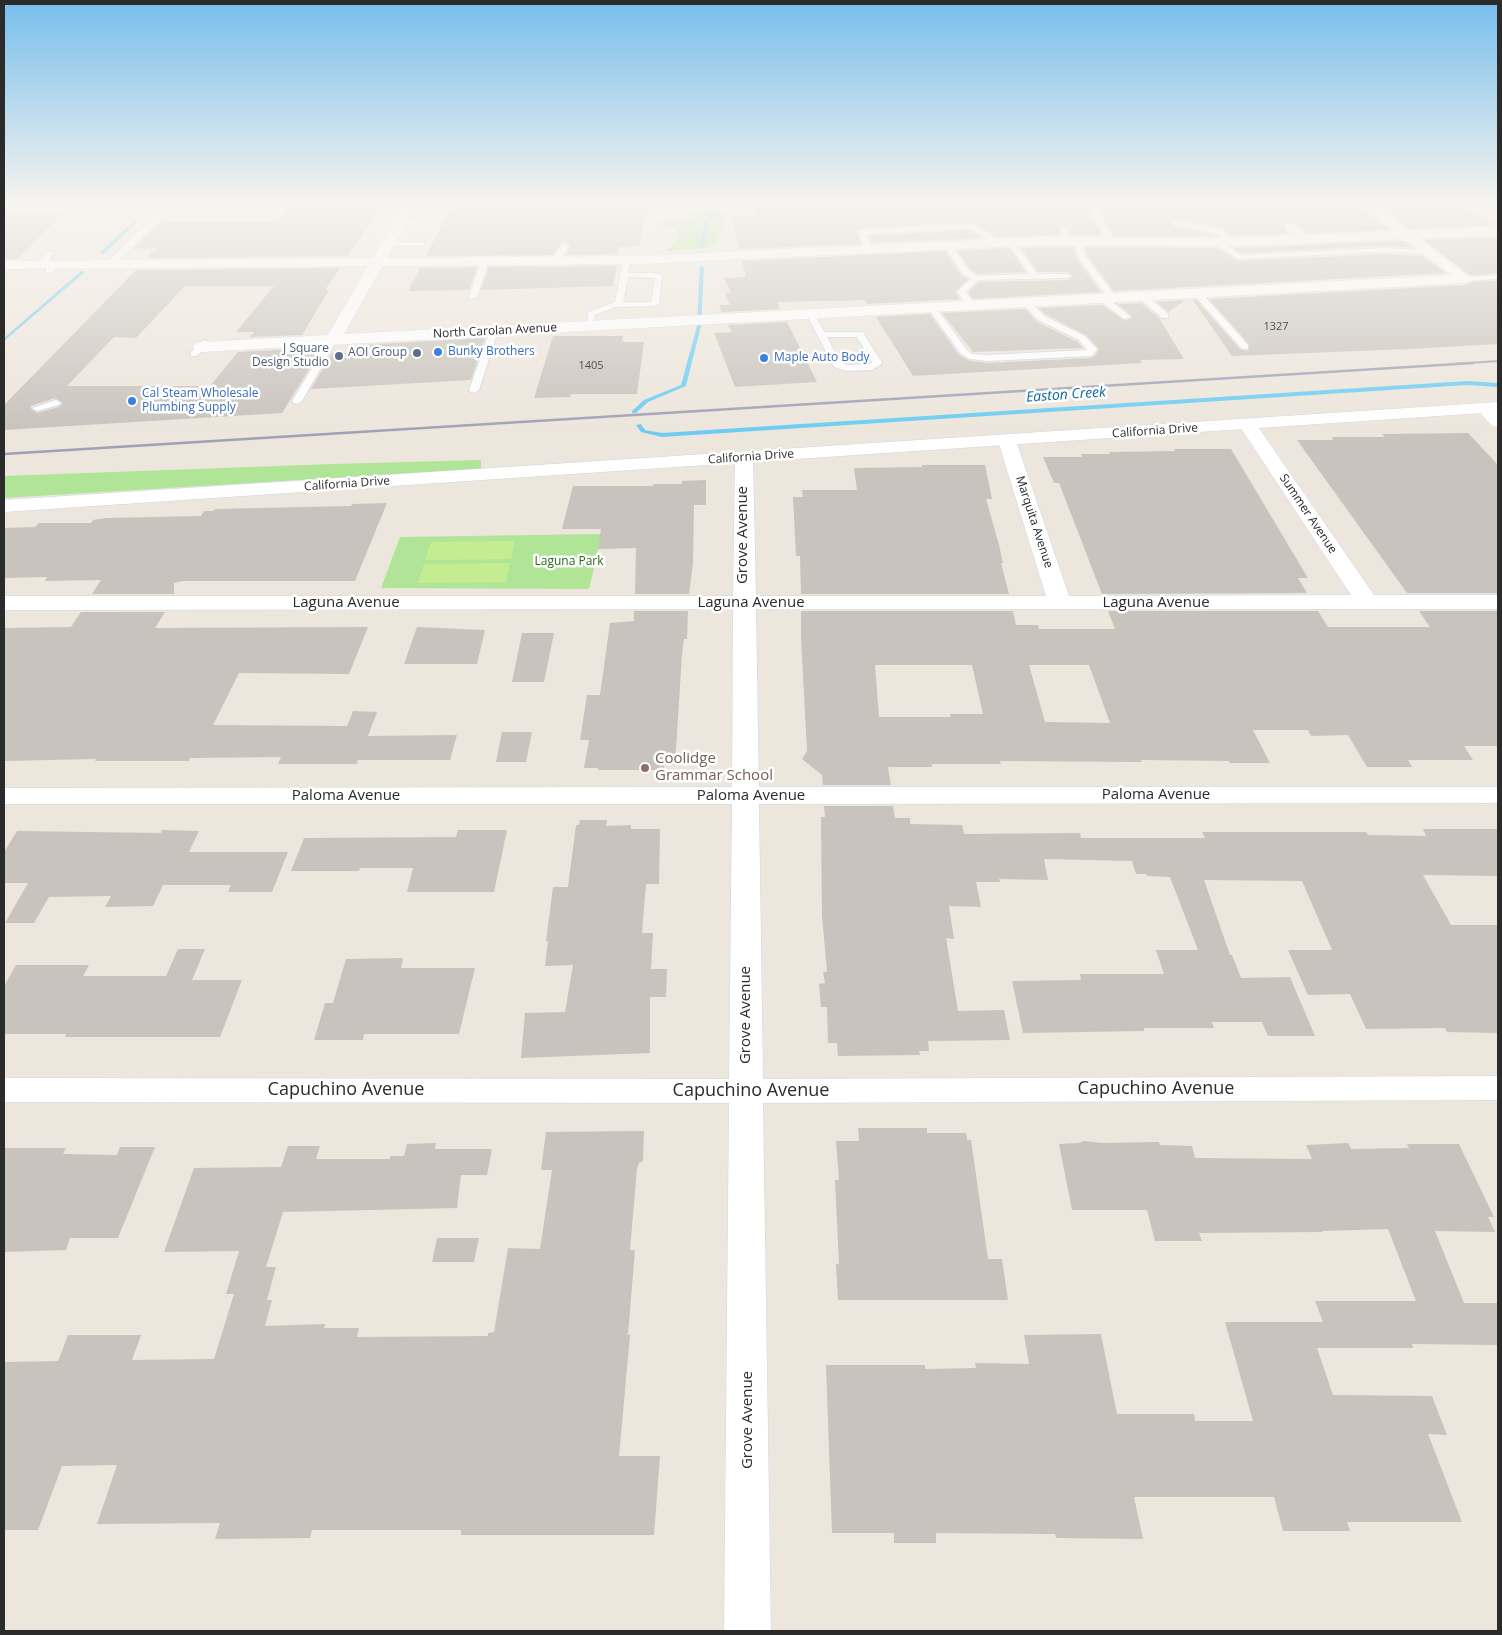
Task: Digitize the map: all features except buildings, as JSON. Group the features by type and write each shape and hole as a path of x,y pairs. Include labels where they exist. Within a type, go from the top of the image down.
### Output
{"street":[{"path":"333,340 368,280"},
{"name":"North Carolan Avenue","path":"200,348 333,340 430,331 494,331 1440,280"},
{"path":"1491,408 1498,422"},
{"name":"California Drive","path":"4,506 1491,408"},
{"name":"Summer Avenue","path":"1248,425 1367,602"},
{"name":"Marquita Avenue","path":"1007,441 1060,603"},
{"name":"Grove Avenue","path":"744,458 748,1631"},
{"name":"Laguna Avenue","path":"4,603 1498,602"},
{"name":"Paloma Avenue","path":"4,796 1498,795"},
{"name":"Capuchino Avenue","path":"4,1090 746,1091 1498,1088"}],"lane":[{"path":"473,296 479,280"},
{"path":"616,305 619,303 624,280"},
{"path":"590,325 591,314 616,305 655,304 659,280"},
{"path":"972,305 961,292 974,280"},
{"path":"1096,280 1107,298 1128,316"},
{"path":"1197,293 1245,347"},
{"path":"1142,296 1165,316"},
{"path":"931,307 964,352 970,356 988,358 1090,353 1093,350 1082,338 1041,318 1026,302"},
{"path":"810,313 837,365 841,367 872,367 877,363 860,334 822,335"},
{"path":"474,390 494,331"},
{"path":"297,401 333,340"},
{"path":"38,408 56,403"}],"green space":[{"path":"481,460 481,469 4,498 4,476"},
{"name":"Laguna Park","path":"602,534 589,589 381,588 400,537"},
{"path":"515,541 511,559 425,560 431,542"},
{"path":"510,563 506,582 418,583 424,564"}],"waterway":[{"path":"4,340 73,280"},
{"name":"Easton Creek","path":"634,412 646,401 683,386 699,326 701,280"},
{"name":"Easton Creek","path":"639,425 643,431 662,435 1467,383 1498,385"}],"railway":[{"path":"1453,364 1498,361"},
{"path":"4,454 1473,363"}],"place":[{"name":"Bunky Brothers","path":"438,352"},
{"name":"AOI Group","path":"417,353"},
{"name":"J Square Design Studio","path":"339,356"},
{"name":"Maple Auto Body","path":"764,358"},
{"name":"Cal Steam Wholesale Plumbing Supply","path":"132,401"},
{"name":"Coolidge Grammar School","path":"645,768"}]}
